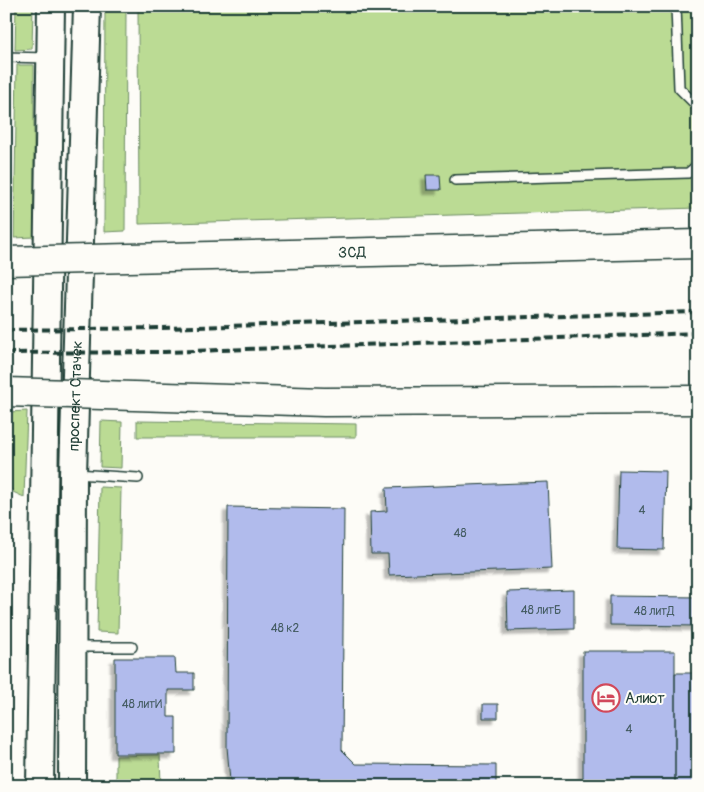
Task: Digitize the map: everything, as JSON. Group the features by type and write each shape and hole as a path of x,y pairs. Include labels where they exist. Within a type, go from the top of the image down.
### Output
{"highway":[{"name":"ЗСД","path":"6,261 698,244"},
{"path":"6,392 324,402 698,400"}],"main road":[{"name":"проспект Стачек","path":"40,786 52,58 51,6"},
{"name":"проспект Стачек","path":"72,786 74,474 87,6"}],"lane":[{"path":"676,6 679,88 698,107"},
{"path":"6,57 52,58"},
{"path":"455,180 688,173 698,165"},
{"path":"74,474 138,478"},
{"path":"73,647 132,647"}],"green space":[{"path":"16,6 33,6 32,49 15,50"},
{"path":"105,6 126,6 125,231 104,232"},
{"path":"138,6 698,6 698,208 139,224"},
{"path":"17,65 34,65 34,237 14,238"},
{"path":"27,411 24,497 13,492 8,483 8,412"},
{"path":"101,421 122,422 121,468 100,467"},
{"path":"137,421 356,424 356,437 137,437"},
{"path":"100,487 121,488 118,633 97,632"},
{"path":"160,755 161,786 116,786 116,756"}],"building":[{"path":"426,175 440,175 441,190 427,190"},
{"path":"619,470 666,471 664,550 617,549"},
{"path":"548,482 552,569 389,575 388,554 371,554 370,512 387,511 386,488"},
{"path":"228,507 344,509 342,750 356,764 496,765 496,786 233,786 230,781 227,747"},
{"path":"574,590 574,629 508,631 507,592"},
{"path":"610,596 698,597 698,626 610,625"},
{"path":"583,651 675,651 675,786 583,786"},
{"path":"115,658 175,658 176,673 194,673 194,690 168,690 168,717 176,717 176,754 115,754"},
{"path":"675,673 698,673 698,786 675,786"},
{"path":"483,704 498,704 498,718 483,718"}],"railway":[{"path":"6,330 162,328 698,312"},
{"path":"6,353 165,352 698,333"}],"place":[{"name":"Алиот","path":"606,698"}]}
